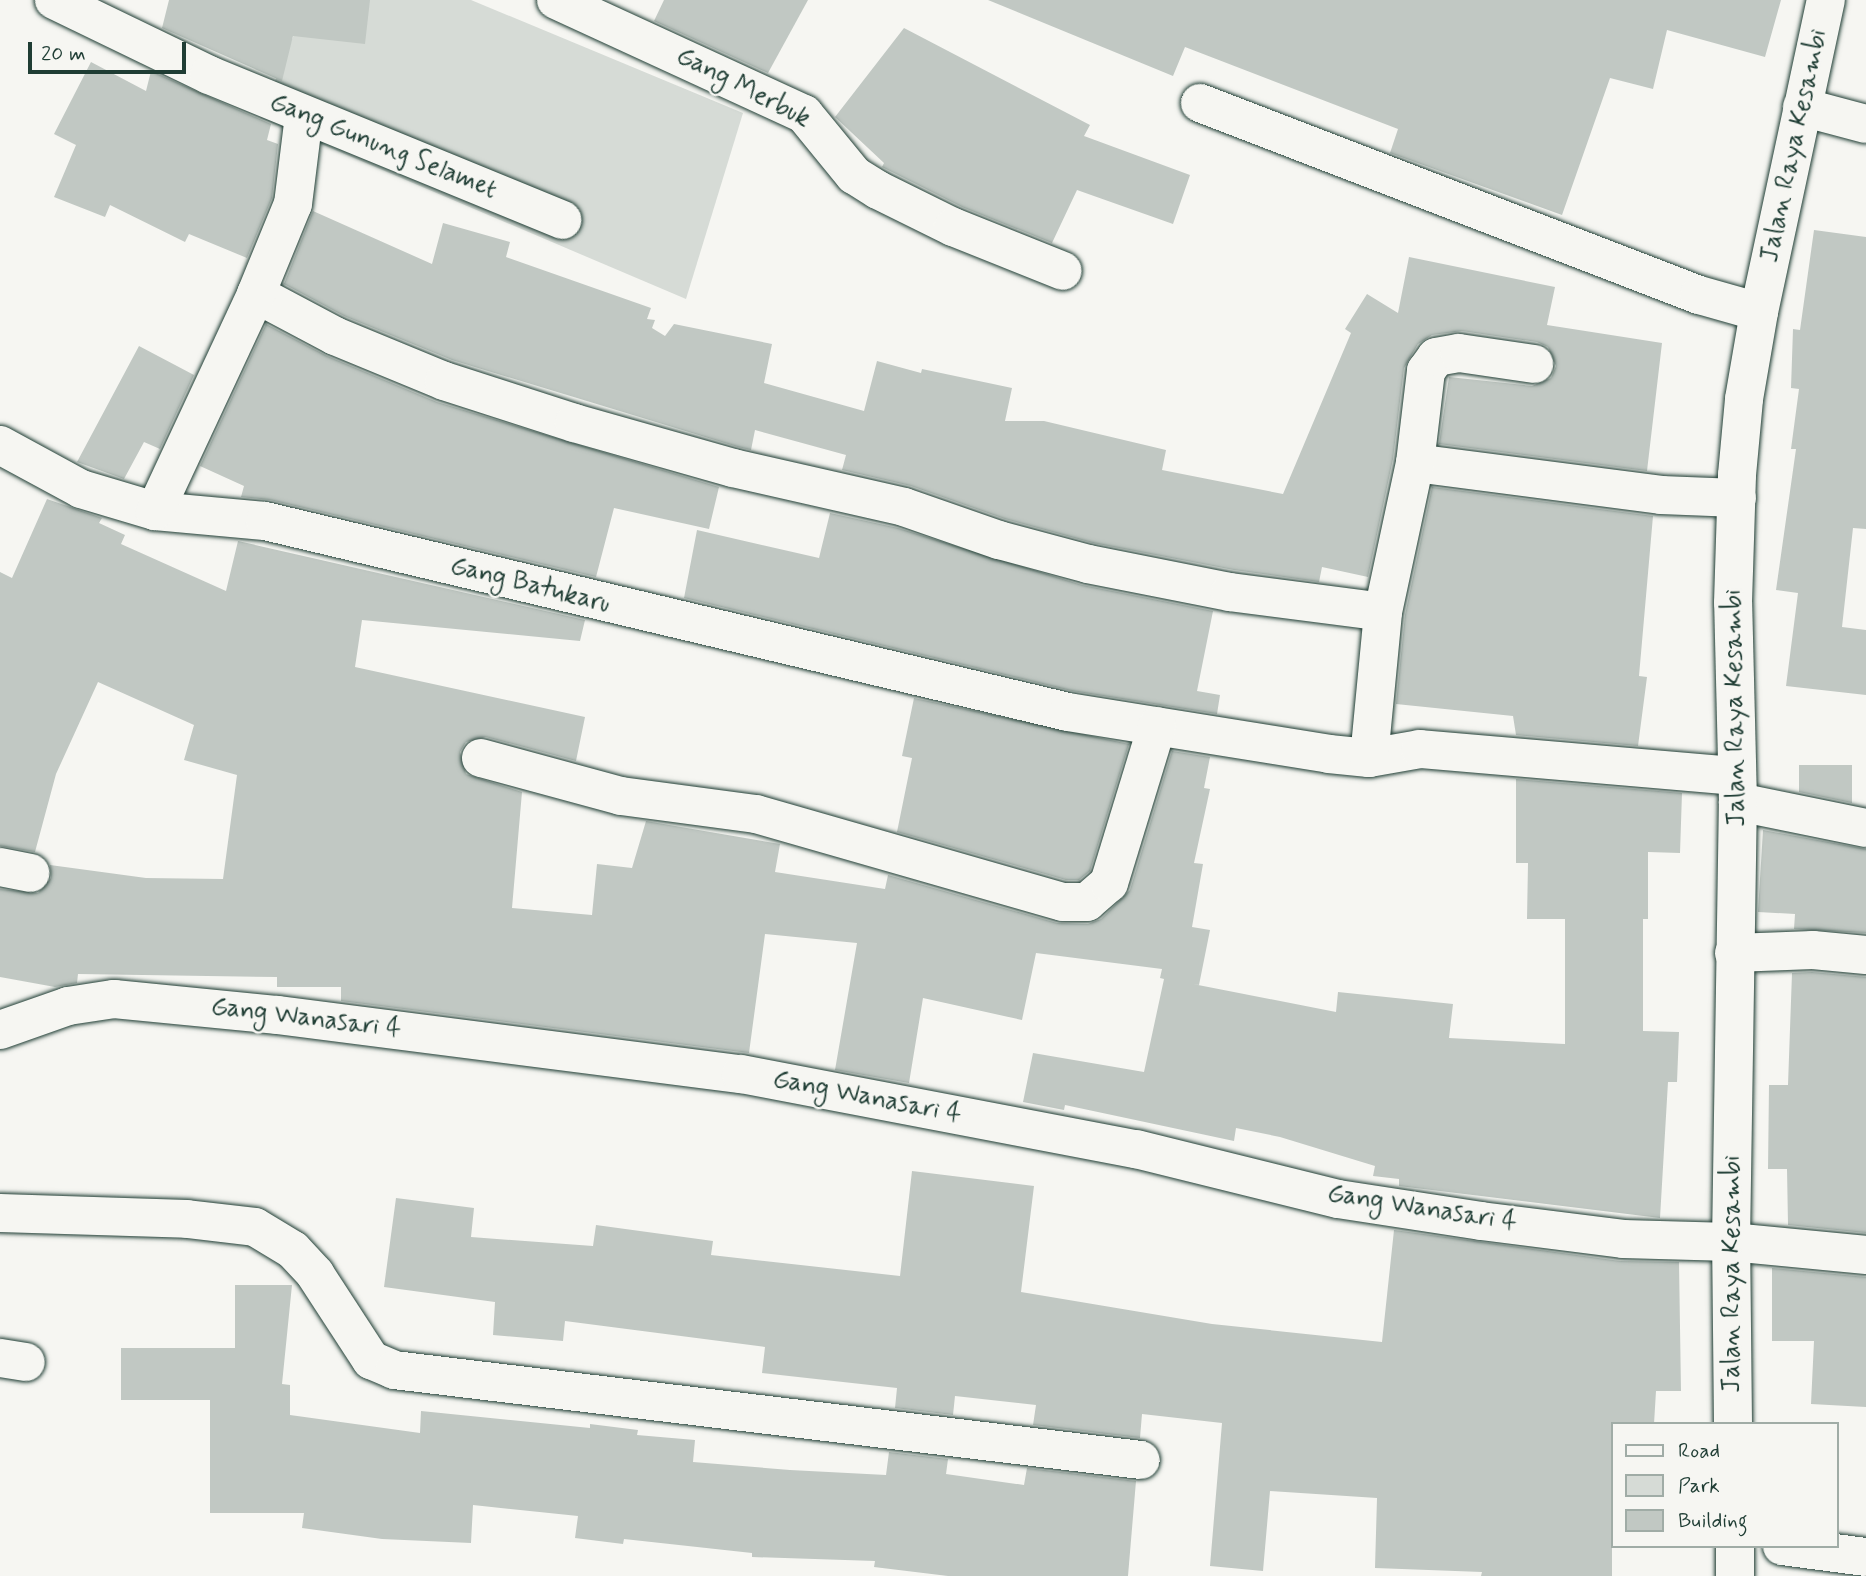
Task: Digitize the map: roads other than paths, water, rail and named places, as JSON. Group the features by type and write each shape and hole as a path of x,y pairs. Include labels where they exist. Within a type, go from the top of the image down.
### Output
{"street":[{"name":"Gang Gunung Selamet","path":"54,0 304,116 562,220"},
{"name":"Gang Merbuk","path":"556,0 804,114 854,174 878,190 953,227 1063,271"},
{"name":"Jalan Raya Kesambi","path":"1733,1422 1731,1242 1737,789 1737,498 1744,400 1759,312 1826,0"},
{"path":"1200,103 1699,295 1759,312"},
{"path":"1802,107 1866,124"},
{"path":"155,511 257,295 293,204 304,116"},
{"path":"257,295 335,337 444,381 574,423 733,468 904,507 999,540 1088,564 1230,592 1383,612"},
{"path":"1369,758 1383,612 1415,463 1426,371 1436,357 1483,353 1534,364"},
{"name":"Gang Batukaru","path":"0,445 80,489 155,511 265,521 1068,712 1369,758 1420,749 1737,789 1866,828"},
{"path":"1415,463 1661,495 1737,498"},
{"path":"481,758 621,796 756,814 1063,902 1087,902 1109,883 1157,726"},
{"path":"1734,953 1813,950 1866,955"},
{"name":"Gang Wanasari 4","path":"0,1030 68,1006 114,999 278,1015 741,1074 1136,1149 1338,1199 1623,1239 1731,1242 1866,1255"},
{"path":"0,1213 187,1219 255,1227 293,1250 315,1274 371,1360 394,1370 1141,1460"},
{"path":"1735,1548 1735,1576"},
{"path":"1797,1548 1866,1557"}]}
